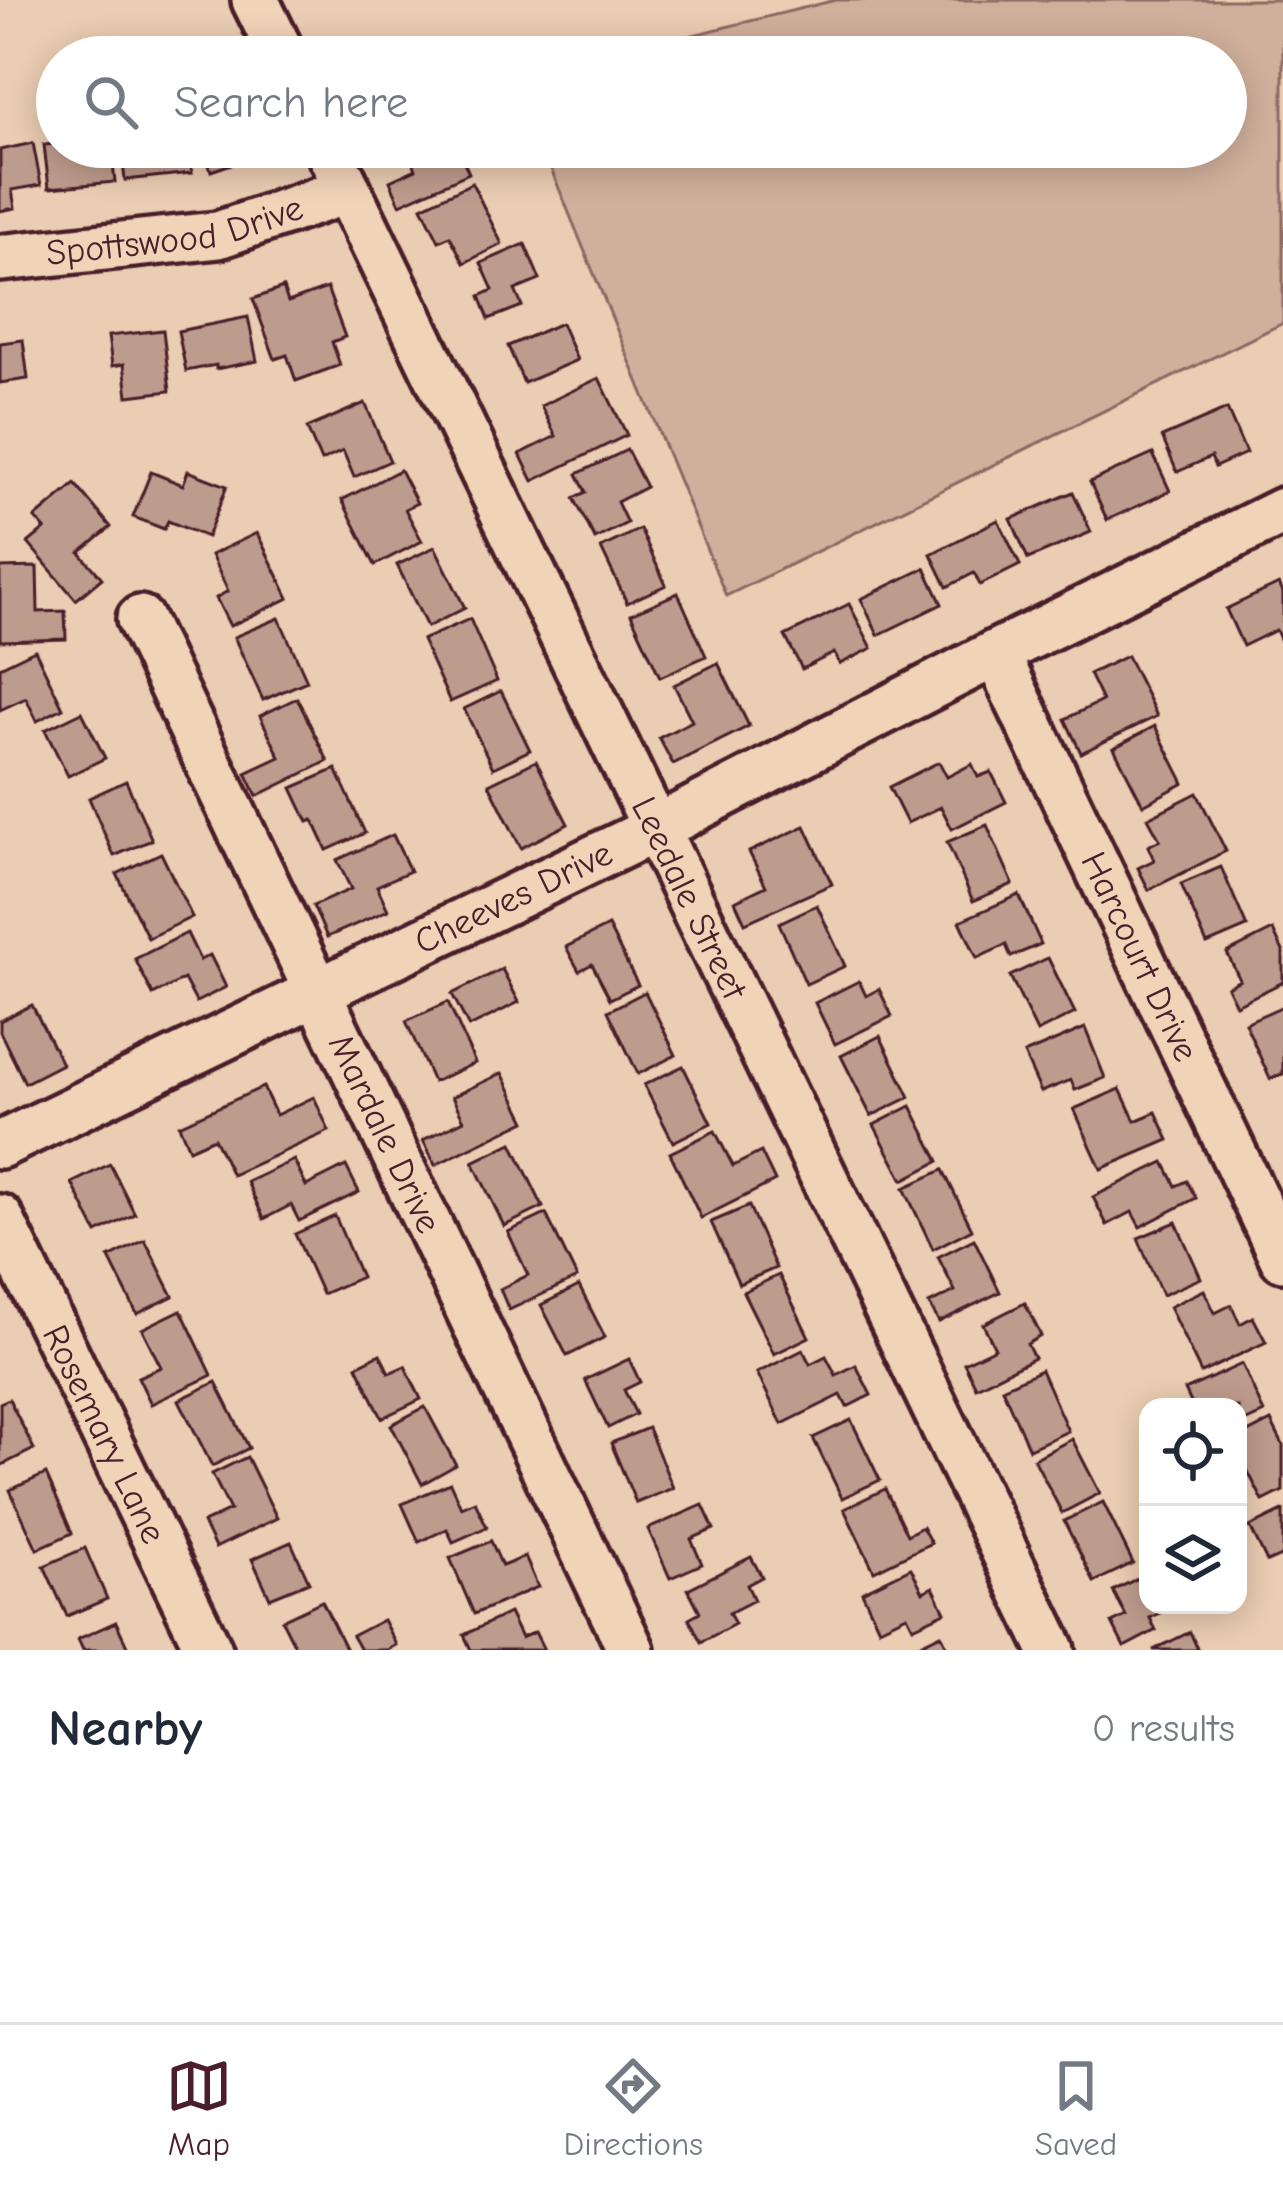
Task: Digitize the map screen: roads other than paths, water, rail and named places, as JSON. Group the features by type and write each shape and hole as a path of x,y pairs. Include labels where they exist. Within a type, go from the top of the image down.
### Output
{"street":[{"path":"256,0 273,36"},
{"name":"Leedale Street","path":"337,168 1052,1650"},
{"name":"Spottswood Drive","path":"0,258 218,235 348,190"},
{"name":"Cheeves Drive","path":"0,1145 657,828 1283,511"},
{"name":"Mardale Drive","path":"140,619 631,1650"},
{"name":"Harcourt Drive","path":"996,653 1283,1258"},
{"name":"Rosemary Lane","path":"0,1218 209,1650"}]}
